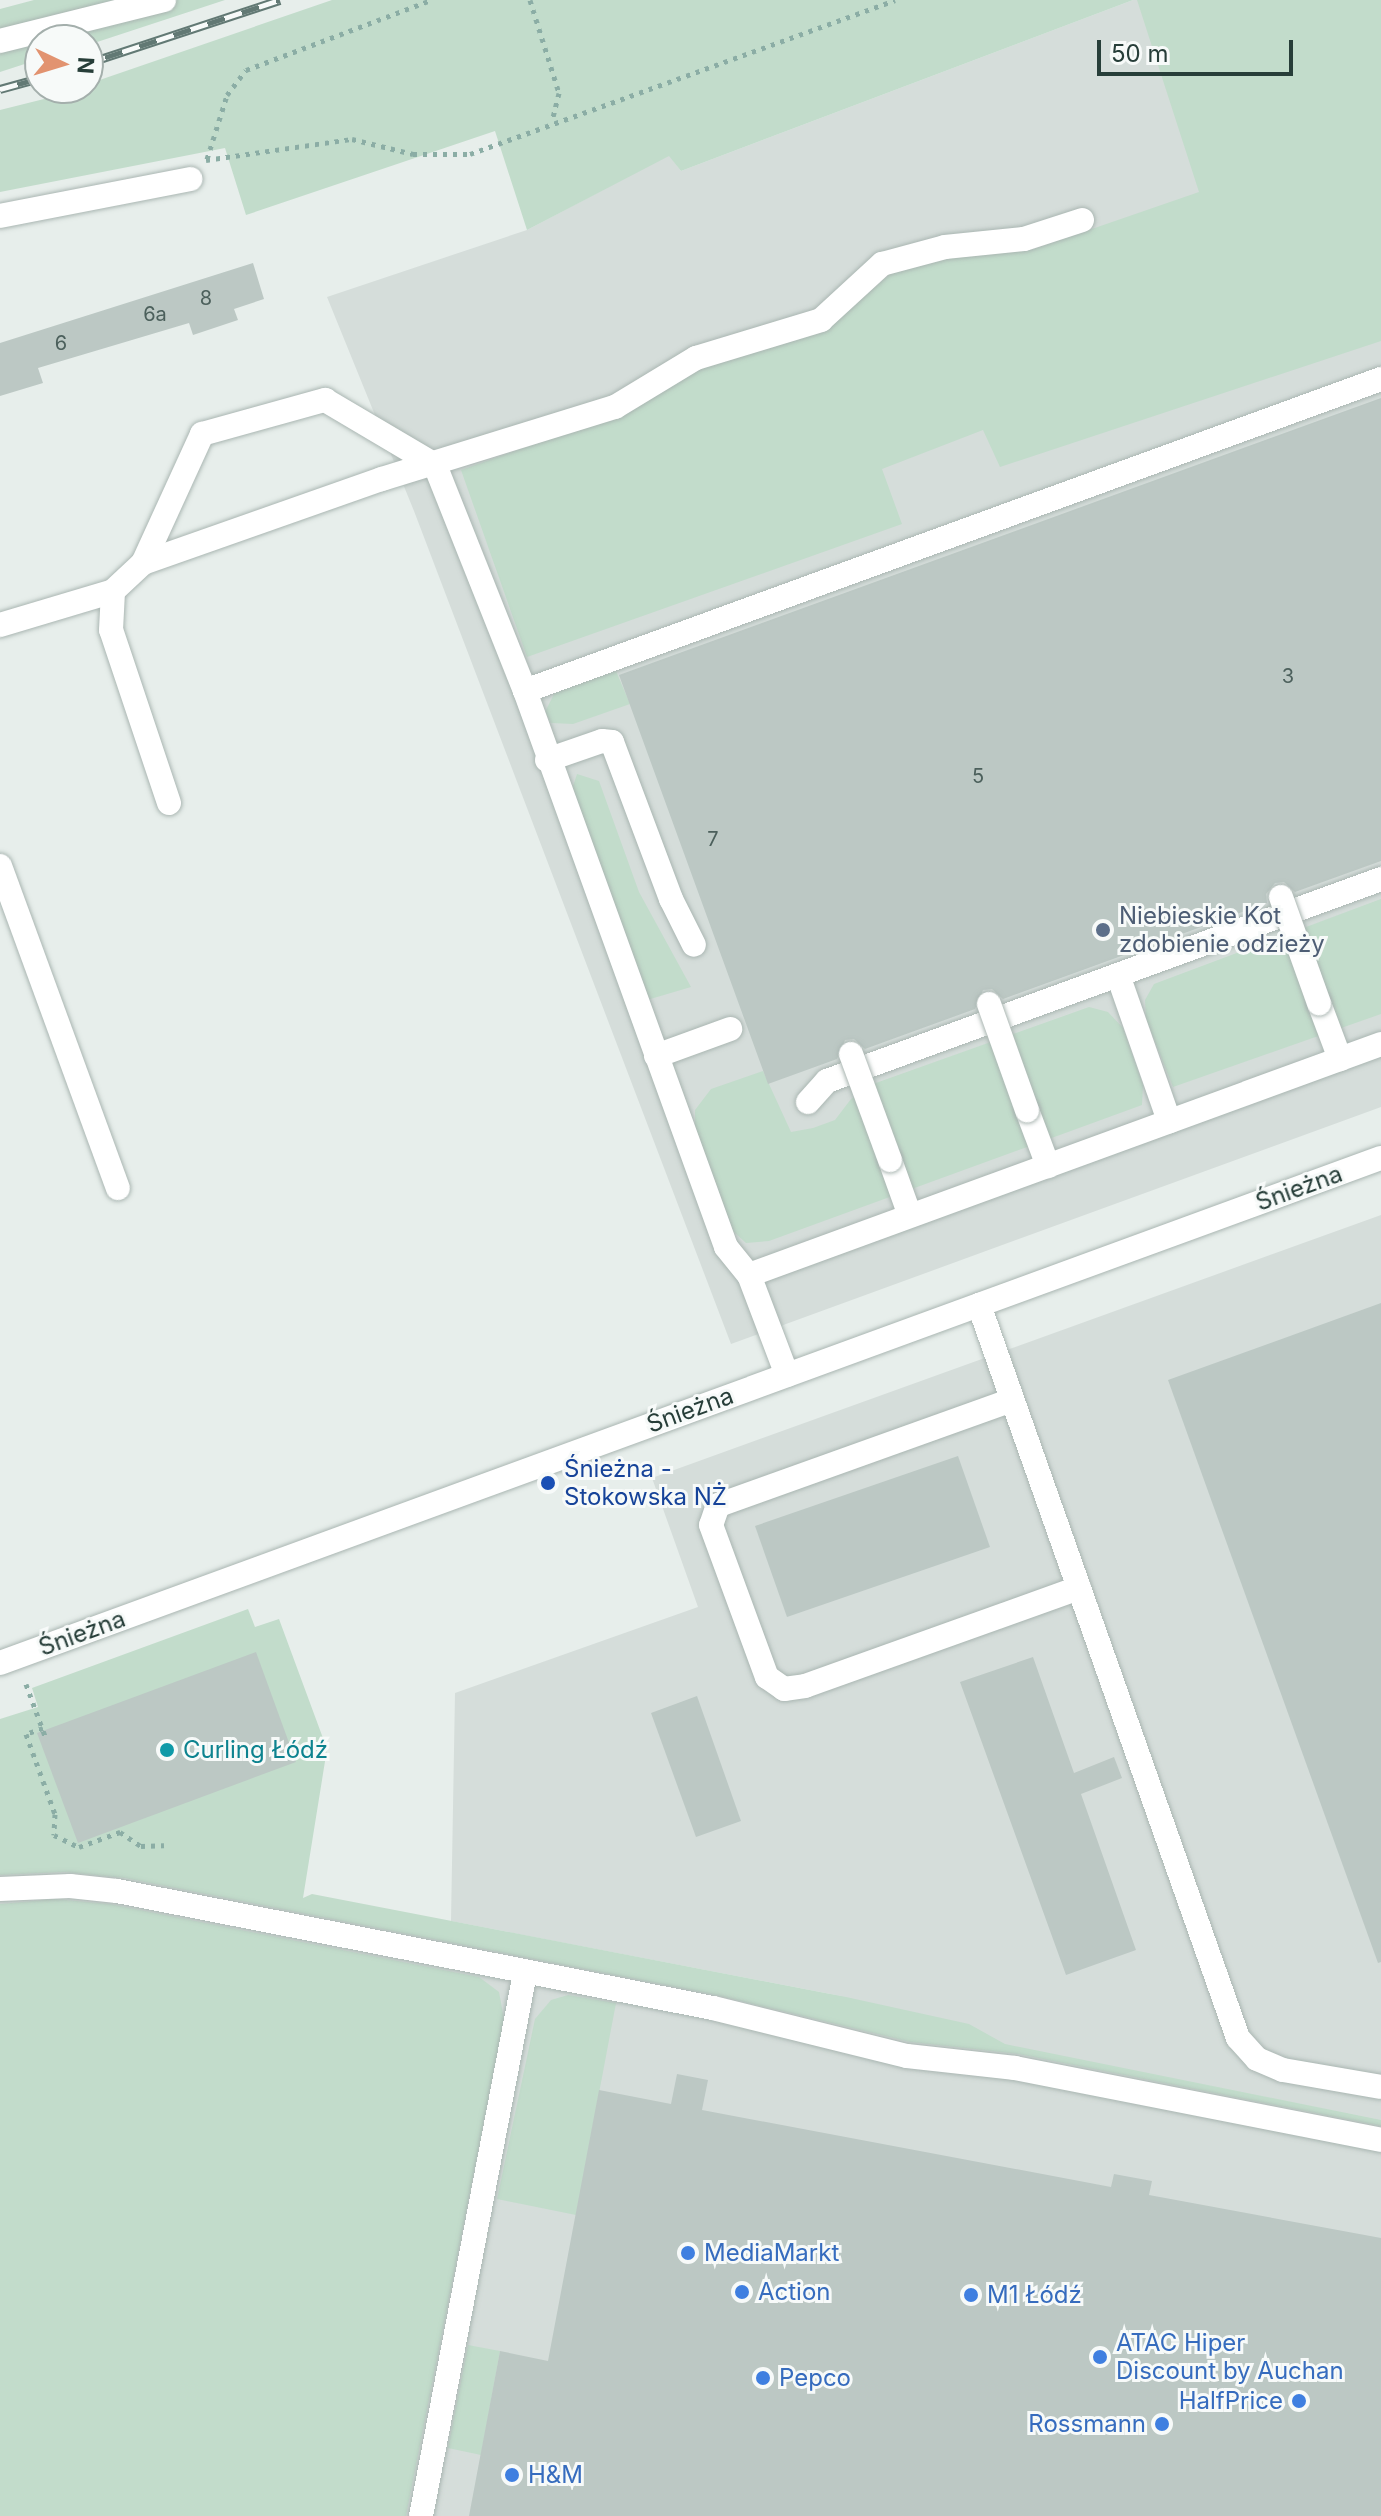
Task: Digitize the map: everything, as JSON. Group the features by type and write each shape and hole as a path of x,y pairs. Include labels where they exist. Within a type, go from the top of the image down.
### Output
{"street":[{"path":"0,41 164,0"},
{"path":"0,216 190,179"},
{"path":"143,563 382,479 615,407 696,358 821,320 882,264 945,247 1024,239 1082,220"},
{"path":"525,691 1381,379"},
{"path":"0,625 113,591 143,563 202,434 325,400 435,465 525,691 547,760 726,1247 749,1275 787,1375"},
{"path":"113,591 111,630 169,803"},
{"path":"547,760 602,741 612,742 671,899 694,945"},
{"path":"0,866 118,1188"},
{"path":"808,1102 827,1081 1381,879"},
{"path":"1281,897 1340,1059"},
{"path":"1118,975 1169,1121"},
{"path":"989,1004 1048,1166"},
{"path":"656,1056 730,1029"},
{"path":"749,1275 1381,1044"},
{"path":"851,1054 910,1216"},
{"name":"Śnieżna","path":"0,1663 1381,1158"},
{"path":"979,1305 1238,2038 1257,2059 1283,2070 1381,2087"},
{"path":"1012,1400 718,1505 711,1525 767,1677 784,1689 805,1686 1079,1588"},
{"path":"0,1889 70,1886 117,1891 713,2008 907,2056 1015,2068 1381,2140"},
{"path":"421,2516 525,1973"}],"path":[{"path":"190,179 207,159 227,95 246,70 431,0"},
{"path":"530,0 559,93 552,122"},
{"path":"207,159 352,139 403,153 451,157 895,0"},
{"path":"26,1684 45,1736"},
{"path":"43,1728 26,1734 55,1814 54,1835 79,1847 120,1832 141,1846 164,1845"}],"shaded area":[{"path":"1133,0 1381,0 1381,1107 731,1344 414,511 327,297 527,230 669,155 681,171"},
{"path":"1381,1215 1381,2516 0,2516 0,1858 846,1997 451,1921 455,1693 698,1607 652,1478"}],"green space":[{"path":"34,0 225,0 104,40 104,24 24,24 24,64 0,72 0,9"},
{"path":"332,0 1133,0 681,171 669,156 527,230 495,131 246,215 225,148 0,192 0,110 24,104 104,104 104,78"},
{"path":"1137,0 1381,0 1381,341 1000,467 983,430 882,469 902,524 527,657 461,470 624,413 715,361 829,327 890,274 945,255 1031,250 1199,192"},
{"path":"616,671 630,704 573,724 551,723 545,712 555,692"},
{"path":"577,774 599,781 639,892 691,987 647,1000 571,792"},
{"path":"1381,899 1381,1014 1173,1087 1146,1019 1145,1000 1154,984"},
{"path":"1089,1007 1108,1012 1123,1028 1143,1085 1142,1105 769,1241 746,1243 733,1231 695,1127 695,1110 711,1089 763,1071 791,1132 813,1128 835,1120 851,1099 876,1083"},
{"path":"248,1609 255,1627 279,1619 327,1749 303,1898 312,1894 846,1997 969,2024 1005,2044 1381,2120 1381,2126 1018,2054 910,2042 716,1995 124,1878 65,1872 0,1875 0,1719 38,1707 32,1688"},
{"path":"55,1899 110,1904 479,1977 499,1992 504,2019 406,2516 0,2516 0,1904"},
{"path":"568,1995 616,2003 576,2215 497,2199 535,2019 551,2000"},
{"path":"468,2345 500,2351 481,2455 448,2448"}],"building":[{"path":"253,263 264,299 234,309 238,320 193,335 189,323 38,368 43,383 0,396 0,343"},
{"path":"1381,398 1381,861 1295,892 1284,882 1275,883 1266,894 1267,903 1003,999 992,989 983,990 975,1009 865,1049 854,1039 845,1040 837,1059 768,1084 619,675"},
{"path":"1381,1303 1381,1962 1378,1963 1168,1380"},
{"path":"958,1456 990,1547 787,1617 755,1526"},
{"name":"Curling Łódź","path":"256,1652 296,1762 78,1843 37,1733"},
{"path":"1033,1657 1074,1773 1114,1757 1122,1778 1081,1794 1136,1950 1066,1975 960,1682"},
{"path":"697,1696 741,1821 696,1837 651,1713"},
{"name":"M1 Łódź","path":"677,2074 708,2080 702,2110 1111,2187 1114,2174 1152,2181 1149,2195 1381,2238 1381,2516 469,2516 500,2351 548,2361 599,2090 671,2104"}],"railway":[{"path":"104,58 280,0"},
{"path":"0,89 24,82"}],"place":[{"name":"Niebieskie Kot zdobienie odzieży","path":"1103,930"},
{"name":"Śnieżna - Stokowska NŻ","path":"548,1483"},
{"name":"Curling Łódź","path":"167,1750"},
{"name":"MediaMarkt","path":"688,2253"},
{"name":"Action","path":"742,2292"},
{"name":"M1 Łódź","path":"971,2295"},
{"name":"ATAC Hiper Discount by Auchan","path":"1100,2357"},
{"name":"Pepco","path":"763,2378"},
{"name":"HalfPrice","path":"1299,2401"},
{"name":"Rossmann","path":"1162,2424"},
{"name":"H&M","path":"512,2475"}]}
